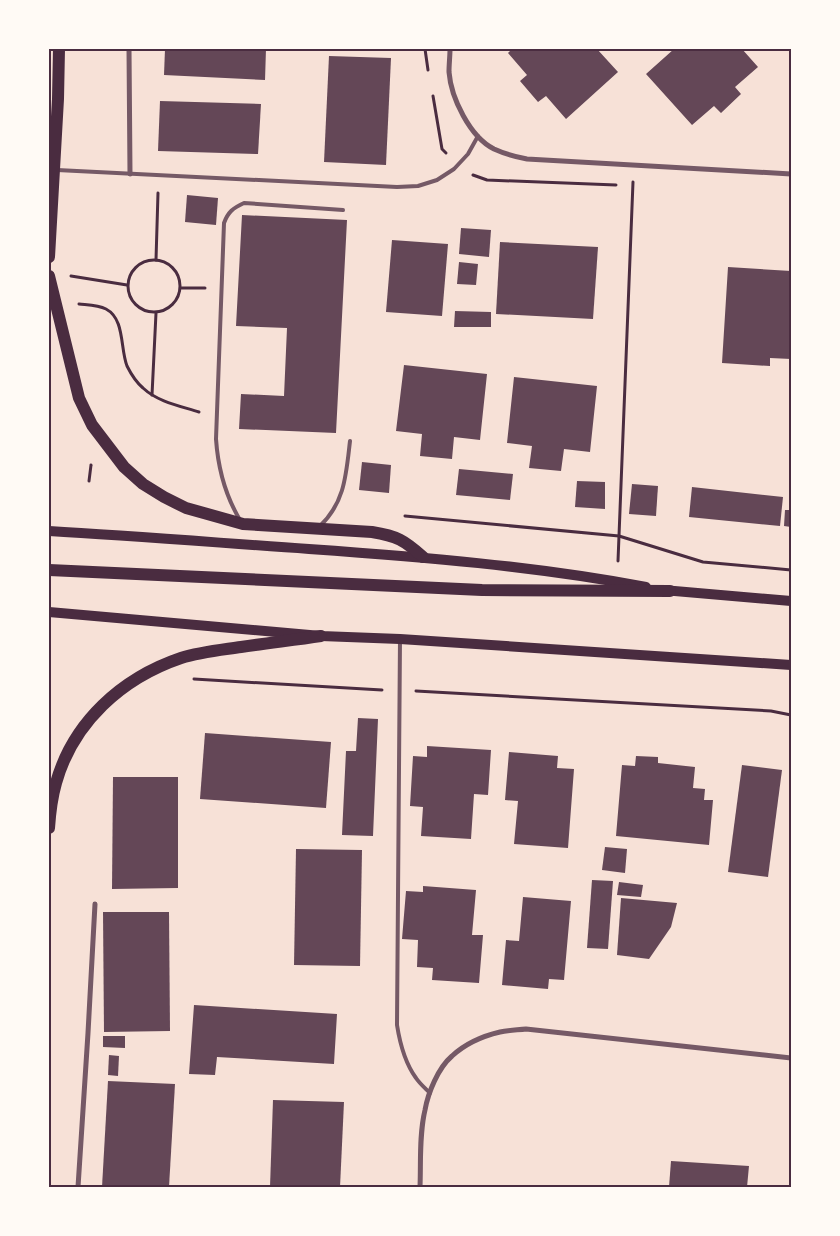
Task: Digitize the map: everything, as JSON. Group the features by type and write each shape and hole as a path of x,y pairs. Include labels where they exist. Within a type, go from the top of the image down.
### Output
{"main road":[{"path":"49,257 59,49"},
{"path":"49,276 79,398 92,424 124,468 143,484 164,498 186,508 242,524 372,532 391,535 409,544 423,557"},
{"path":"49,531 423,557 521,567 670,591"},
{"path":"49,570 482,590 670,591 791,602"},
{"path":"49,612 321,636 400,639 791,665"},
{"path":"49,828 51,804 56,782 73,742 85,724 100,708 136,678 182,658 207,652 321,636"}],"street":[{"path":"129,49 130,174"},
{"path":"450,49 449,72 452,90 458,107 478,136 492,148 509,155 527,159 791,174"},
{"path":"78,1187 95,904"},
{"path":"420,1187 422,1127 430,1093 438,1074 451,1056 474,1041 500,1032 526,1029 791,1058"}],"lane":[{"path":"54,170 398,187 418,186 437,180 454,168 468,154 478,136"},
{"path":"242,524 235,512 221,476 217,458 216,438 224,223 228,214 235,207 244,203 343,210"},
{"path":"317,529 334,510 341,495 346,480 350,441"},
{"path":"400,639 397,1025 399,1039 406,1060 416,1078 430,1093"}],"path":[{"path":"617,581 634,166"},
{"path":"156,260 159,175"},
{"path":"156,260 166,262 174,269 179,278 181,288 173,305 156,313 147,312 132,302 128,294 127,285 130,274 136,266 146,261 156,260"},
{"path":"68,276 127,285"},
{"path":"181,288 222,288"},
{"path":"55,301 98,306 107,310 119,326 128,366 142,387 166,402 217,417"},
{"path":"152,395 156,313"},
{"path":"89,482 91,465"},
{"path":"403,516 619,536 703,562 791,570"},
{"path":"188,679 771,711 791,714"}],"building":[{"path":"165,49 266,49 265,80 164,75"},
{"path":"512,49 597,49 618,72 566,119 546,96 538,102 520,81 527,75 508,53"},
{"path":"674,49 742,49 758,67 735,87 741,94 721,113 714,106 692,125 646,74"},
{"path":"329,56 391,58 386,165 324,162"},
{"path":"160,101 261,104 258,154 158,151"},
{"path":"187,195 218,198 216,225 185,222"},
{"path":"242,215 347,220 336,433 239,429 241,394 284,396 287,328 236,326"},
{"path":"461,228 491,230 489,257 459,254"},
{"path":"392,240 448,244 442,316 386,312"},
{"path":"500,242 598,247 593,319 496,314"},
{"path":"459,262 478,264 476,285 457,284"},
{"path":"728,267 791,271 791,359 770,358 770,366 722,363"},
{"path":"455,311 491,312 491,327 454,327"},
{"path":"404,365 487,374 480,440 454,437 452,459 420,456 422,434 396,431"},
{"path":"514,377 597,386 590,452 564,449 561,471 529,468 532,446 507,443"},
{"path":"362,462 391,465 389,493 359,490"},
{"path":"459,469 513,474 510,500 456,495"},
{"path":"577,481 605,482 605,509 575,507"},
{"path":"632,484 658,486 656,516 629,514"},
{"path":"692,487 783,497 780,526 689,517"},
{"path":"785,510 791,510 791,527 784,526"},
{"path":"358,718 378,719 373,836 342,835 346,751 356,751"},
{"path":"205,733 331,742 326,808 200,799"},
{"path":"427,746 491,750 488,795 474,794 471,839 421,836 423,807 410,806 413,756 427,757"},
{"path":"509,752 558,756 557,768 574,769 568,848 514,844 518,801 505,800"},
{"path":"636,756 658,757 658,763 695,767 693,788 705,789 704,800 713,800 709,845 616,836 622,765 635,766"},
{"path":"742,765 782,770 768,877 728,872"},
{"path":"113,777 178,777 178,888 112,889"},
{"path":"605,847 627,849 625,873 602,870"},
{"path":"296,849 362,850 360,966 294,965"},
{"path":"592,880 613,881 608,949 587,948"},
{"path":"619,882 643,885 641,897 617,895"},
{"path":"423,886 476,890 472,935 483,935 479,983 432,980 433,968 417,967 418,940 402,939 406,891 423,892"},
{"path":"523,897 571,901 564,980 549,979 548,989 502,985 506,940 519,941"},
{"path":"621,898 677,903 671,927 649,959 617,955"},
{"path":"103,912 169,912 170,1031 104,1032"},
{"path":"194,1005 337,1014 334,1064 217,1057 215,1075 189,1074"},
{"path":"103,1036 125,1036 125,1048 103,1047"},
{"path":"109,1055 119,1056 118,1076 108,1075"},
{"path":"108,1081 175,1084 169,1187 102,1187"},
{"path":"273,1100 344,1102 340,1187 270,1187"},
{"path":"671,1161 749,1166 747,1187 669,1187"}]}
